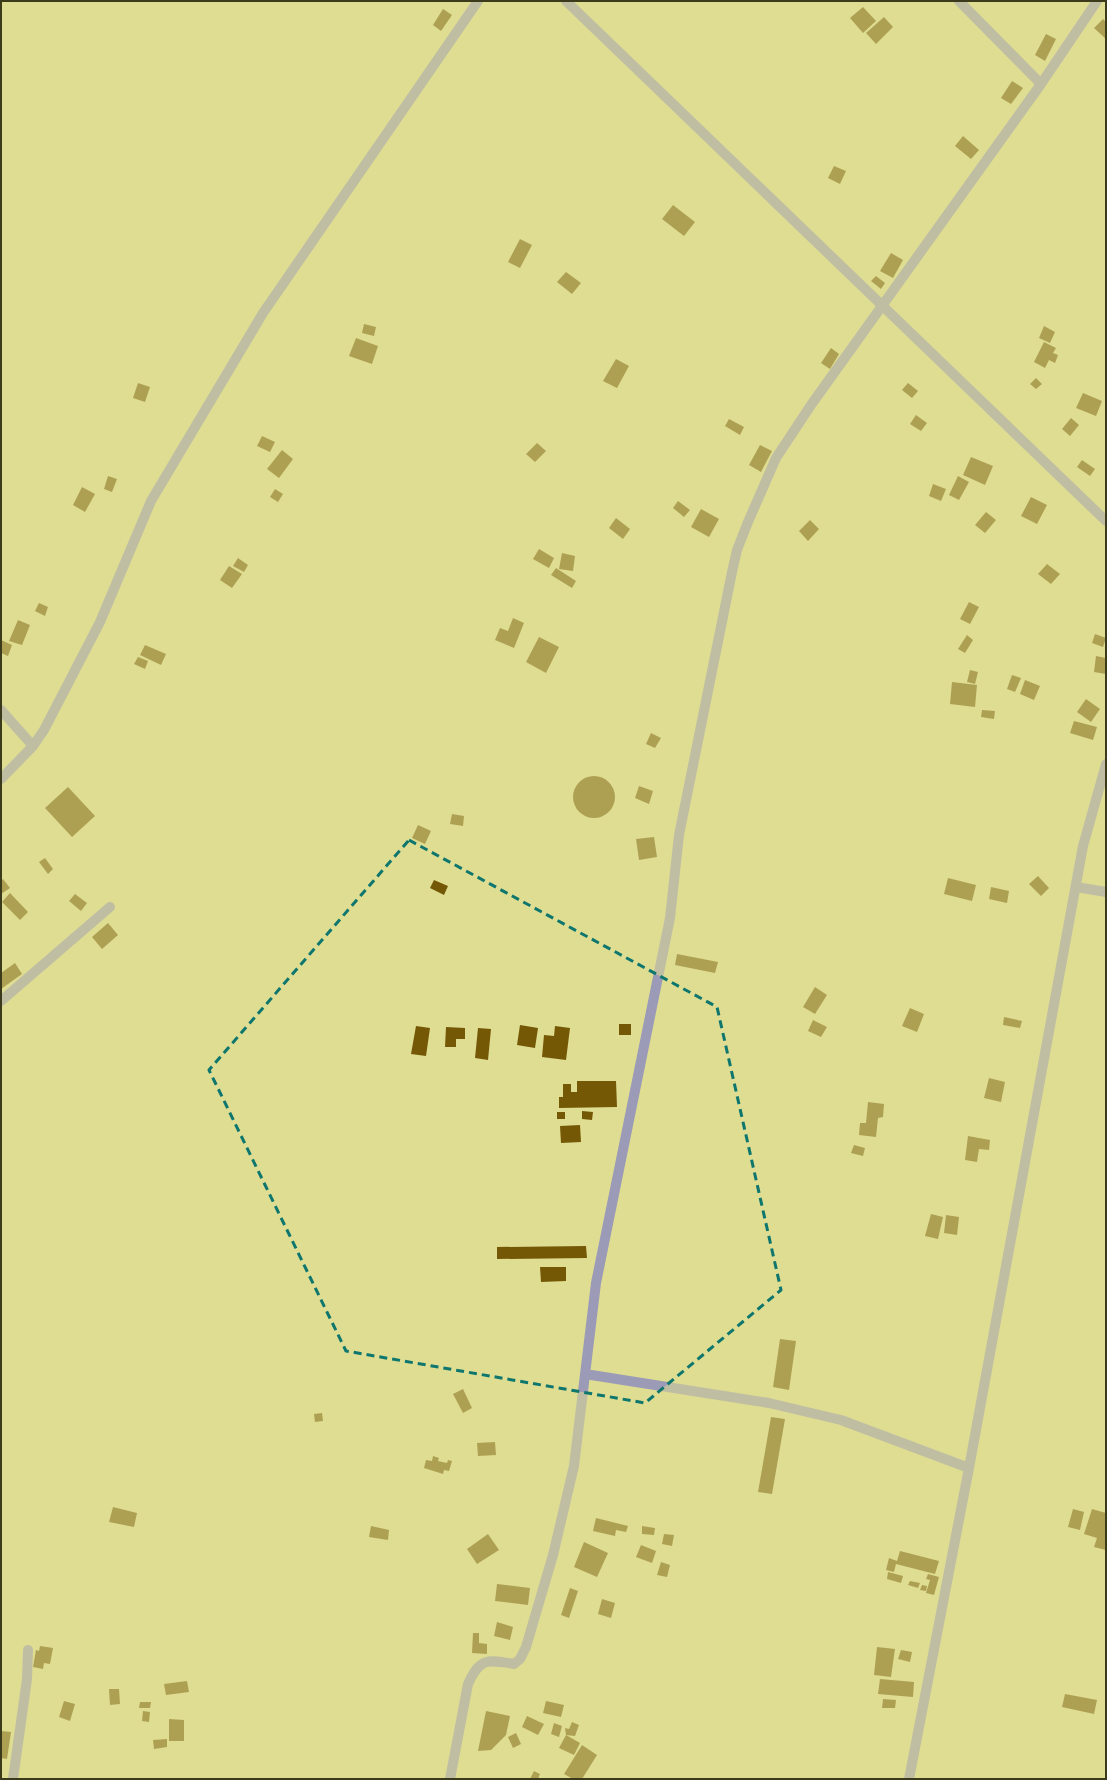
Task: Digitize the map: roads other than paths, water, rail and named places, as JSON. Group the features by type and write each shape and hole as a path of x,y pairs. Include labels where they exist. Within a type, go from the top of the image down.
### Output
{"street":[{"path":"1,779 33,746 50,719 100,622 151,501 263,313 478,1"},
{"path":"566,1 1106,521"},
{"path":"959,1 1041,84"},
{"path":"450,1779 468,1684 474,1670 481,1664 494,1660 514,1664 520,1659 526,1647 553,1555 574,1466 596,1283 670,918 679,835 719,629 737,550 776,458 811,405 1041,84 1097,1"},
{"path":"1,710 33,746"},
{"path":"909,1779 969,1468 1083,846 1106,764"},
{"path":"1076,887 1106,892"},
{"path":"1,1001 110,907"},
{"path":"584,1374 712,1393 784,1406 841,1420 969,1468"},
{"path":"13,1779 27,1679 28,1650"}]}
